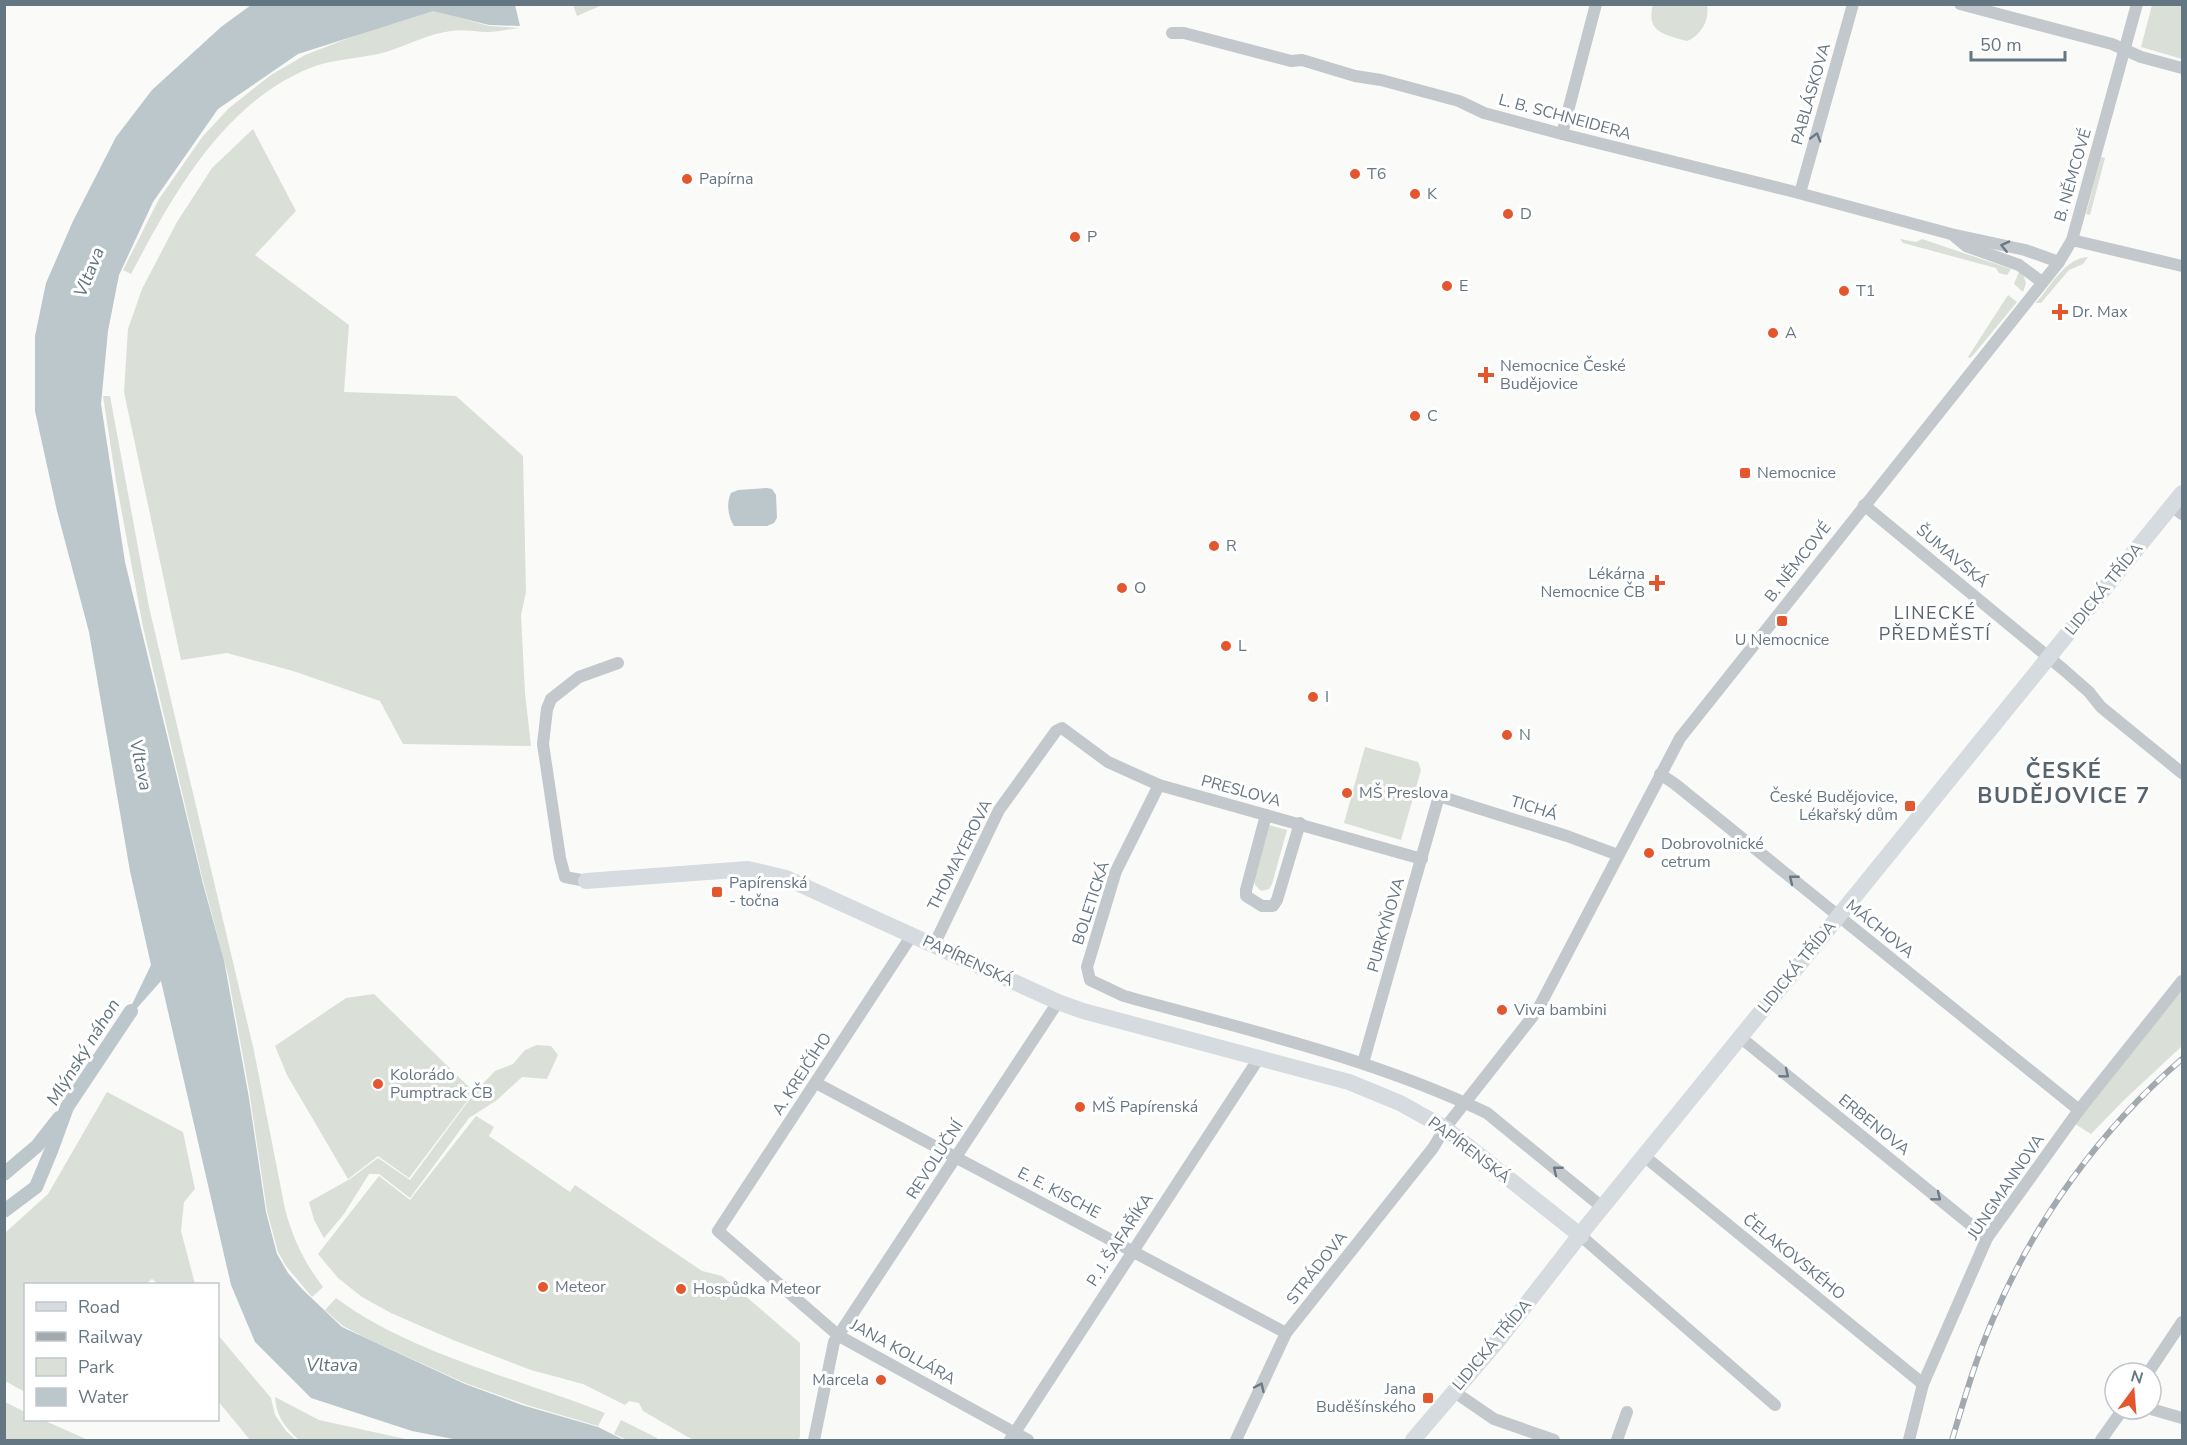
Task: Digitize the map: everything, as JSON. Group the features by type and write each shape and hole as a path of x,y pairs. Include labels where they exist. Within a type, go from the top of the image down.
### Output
{"street":[{"path":"1562,134 1596,4"},
{"name":"PABLÁSKOVA","path":"1800,193 1853,4"},
{"path":"1960,4 2112,44 2141,57 2182,68"},
{"name":"B. NĚMCOVÉ","path":"1445,1128 1537,1011 1660,774 1685,731 2059,262 2072,240 2137,4"},
{"name":"L. B. SCHNEIDERA","path":"1172,33 1184,33 1291,61 1302,60 1355,76 1381,80 1459,101 1484,113 1562,134 1800,193 1950,234 2025,250 2059,262"},
{"name":"L. B. SCHNEIDERA","path":"1950,234 1966,246 2019,265 2042,282"},
{"path":"2072,240 2182,266"},
{"name":"LIDICKÁ TŘÍDA","path":"1413,1440 1500,1338 1602,1207 2048,657 2179,504"},
{"name":"ŠUMAVSKÁ","path":"1864,505 2048,657 2087,690 2101,707 2182,773"},
{"name":"PAPÍRENSKÁ","path":"618,663 579,677 551,699 548,709 543,744 565,877 586,881 756,870 805,885 1058,1002 1083,1011 1349,1082 1400,1103 1445,1128 1581,1236"},
{"name":"PRESLOVA","path":"1064,728 1108,762 1159,785 1422,859"},
{"name":"THOMAYEROVA","path":"934,945 999,810 1057,730 1064,728"},
{"name":"MÁCHOVA","path":"1660,774 2079,1110"},
{"name":"BOLETICKÁ","path":"1087,966 1116,871 1159,785"},
{"name":"TICHÁ","path":"1439,796 1567,836 1618,855"},
{"name":"PURKYŇOVA","path":"1363,1063 1439,796"},
{"path":"1266,815 1246,890 1246,896 1262,906 1272,906 1276,900 1300,823"},
{"name":"A. KREJČÍHO","path":"718,1231 912,935"},
{"name":"PAPÍRENSKÁ","path":"1087,966 1090,980 1124,996 1363,1063 1487,1113 1602,1207"},
{"name":"JUNGMANNOVA","path":"1909,1440 1923,1384 1987,1238 2079,1110 2182,981"},
{"name":"REVOLUČNÍ","path":"814,1440 834,1342 1058,1002"},
{"name":"ERBENOVA","path":"1740,1037 1987,1238"},
{"name":"P. J. ŠAFAŘÍKA","path":"1012,1437 1258,1058"},
{"name":"E. E. KISCHE","path":"816,1083 1286,1333"},
{"name":"STRÁDOVA","path":"1236,1440 1286,1333 1433,1148 1445,1128"},
{"name":"ČELAKOVSKÉHO","path":"1644,1156 1923,1384"},
{"name":"JANA KOLLÁRA","path":"718,1231 839,1336 1012,1437 1028,1440"},
{"path":"1581,1236 1775,1405"},
{"path":"2156,1361 2182,1322"},
{"path":"1453,1391 1494,1419 1554,1440"},
{"path":"1617,1440 1627,1412"},
{"path":"2163,1412 2182,1418"},
{"path":"2102,1440 2115,1421"}],"green space":[{"path":"573,4 602,5 577,16"},
{"path":"1653,4 1707,5 1706,21 1692,39 1687,41 1672,37 1655,27 1651,14"},
{"path":"2152,5 2182,5 2182,59 2141,47"},
{"path":"432,10 489,26 520,28 492,32 460,30 443,32 386,52 319,65 279,84 251,104 203,155 164,214 131,274 123,270 159,199 203,136 229,108 271,75 305,55 390,22"},
{"path":"253,129 296,211 255,255 349,325 344,392 456,396 523,456 526,592 521,615 525,693 531,746 403,744 380,701 293,671 227,653 181,660 124,392 128,329 142,289 177,222 212,168"},
{"path":"2101,157 2105,158 2090,215 2086,214"},
{"path":"1900,239 1916,242 1922,239 2011,269 2007,275 1999,273 1996,268 1903,243"},
{"path":"2088,257 2083,264 2069,270 2041,303 2036,303 2065,268 2072,262"},
{"path":"2019,272 2023,274 2026,283 2023,292 2014,284"},
{"path":"2008,295 2017,302 1975,353 1970,358 1968,357"},
{"path":"103,396 110,396 149,607 254,1051 285,1209 300,1250 323,1287 312,1297 286,1266 278,1252 267,1211 249,1090 228,975 202,877 143,627"},
{"path":"1365,747 1418,762 1421,770 1401,840 1344,823"},
{"path":"1269,825 1287,830 1272,884 1269,889 1261,891 1255,885 1254,880"},
{"path":"2182,991 2182,1046 2091,1134 2072,1122"},
{"name":"Kolorádo Pumptrack ČB","path":"374,994 474,1092 409,1178 378,1156 348,1179 287,1075 275,1046 346,998"},
{"path":"537,1045 551,1046 558,1055 547,1079 522,1077 497,1100 469,1118 410,1198 379,1174 369,1174 344,1214 324,1238 314,1220 309,1202 350,1179 378,1158 410,1180 475,1092 495,1071 513,1064 525,1050"},
{"path":"107,1092 183,1132 195,1189 184,1202 181,1231 195,1283 158,1283 152,1279 146,1283 24,1283 24,1391 5,1381 5,1233 48,1194"},
{"name":"Meteor","path":"476,1116 494,1127 489,1136 570,1192 575,1185 702,1271 722,1276 800,1343 800,1437 798,1440 693,1440 643,1411 639,1403 629,1401 625,1405 583,1384 531,1370 453,1340 391,1313 362,1297 338,1278 318,1254 379,1176 410,1200"},
{"path":"336,1298 365,1317 431,1350 605,1413 598,1426 527,1405 465,1383 343,1326 325,1310"},
{"path":"219,1336 271,1398 275,1415 286,1431 296,1440 250,1440 219,1402"},
{"path":"275,1397 319,1420 410,1440 299,1440 282,1421"},
{"path":"5,1402 24,1412 24,1421 45,1421 88,1440 5,1440"},
{"path":"621,1420 657,1440 627,1440 614,1434"}],"water":[{"name":"Vltava","path":"251,5 515,5 520,26 489,25 433,11 298,54 218,109 153,202 119,275 108,331 101,404 125,562 203,884 224,960 249,1098 266,1212 277,1254 288,1273 342,1327 465,1384 522,1405 598,1427 624,1440 458,1440 412,1431 311,1398 255,1342 231,1285 161,981 122,1025 151,965 130,871 89,632 57,511 35,411 35,336 46,283 73,221 116,137 152,90 221,27"},
{"path":"772,489 776,495 777,518 774,523 767,526 734,526 728,510 731,493 738,490"}],"waterway":[{"name":"Mlýnský náhon","path":"4,1211 36,1187 67,1107 131,1011"},
{"path":"4,1174 37,1146 59,1118"}],"railway":[{"path":"1952,1440 1987,1334 2010,1282 2050,1212 2072,1178 2097,1146 2152,1086 2182,1059"}],"place":[{"name":"T6","path":"1355,174"},
{"name":"Papírna","path":"687,179"},
{"name":"K","path":"1415,194"},
{"name":"D","path":"1508,214"},
{"name":"P","path":"1075,237"},
{"name":"E","path":"1447,286"},
{"name":"T1","path":"1844,291"},
{"name":"Dr. Max","path":"2060,312"},
{"name":"A","path":"1773,333"},
{"name":"Nemocnice České Budějovice","path":"1486,375"},
{"name":"C","path":"1415,416"},
{"name":"Nemocnice","path":"1745,473"},
{"name":"R","path":"1214,546"},
{"name":"Lékárna Nemocnice ČB","path":"1657,583"},
{"name":"O","path":"1122,588"},
{"name":"U Nemocnice","path":"1782,621"},
{"name":"L","path":"1226,646"},
{"name":"I","path":"1313,697"},
{"name":"N","path":"1507,735"},
{"name":"MŠ Preslova","path":"1347,793"},
{"name":"České Budějovice, Lékařský dům","path":"1910,806"},
{"name":"Dobrovolnické cetrum","path":"1649,853"},
{"name":"Papírenská - točna","path":"717,892"},
{"name":"Viva bambini","path":"1502,1010"},
{"name":"Kolorádo Pumptrack ČB","path":"378,1084"},
{"name":"MŠ Papírenská","path":"1080,1107"},
{"name":"Meteor","path":"543,1287"},
{"name":"Hospůdka Meteor","path":"681,1289"},
{"name":"Marcela","path":"881,1380"},
{"name":"Jana Buděšínského","path":"1428,1398"}],"district":[{"name":"LINECKÉ PŘEDMĚSTÍ","path":"1935,623"},
{"name":"ČESKÉ BUDĚJOVICE 7","path":"2064,784"}]}
